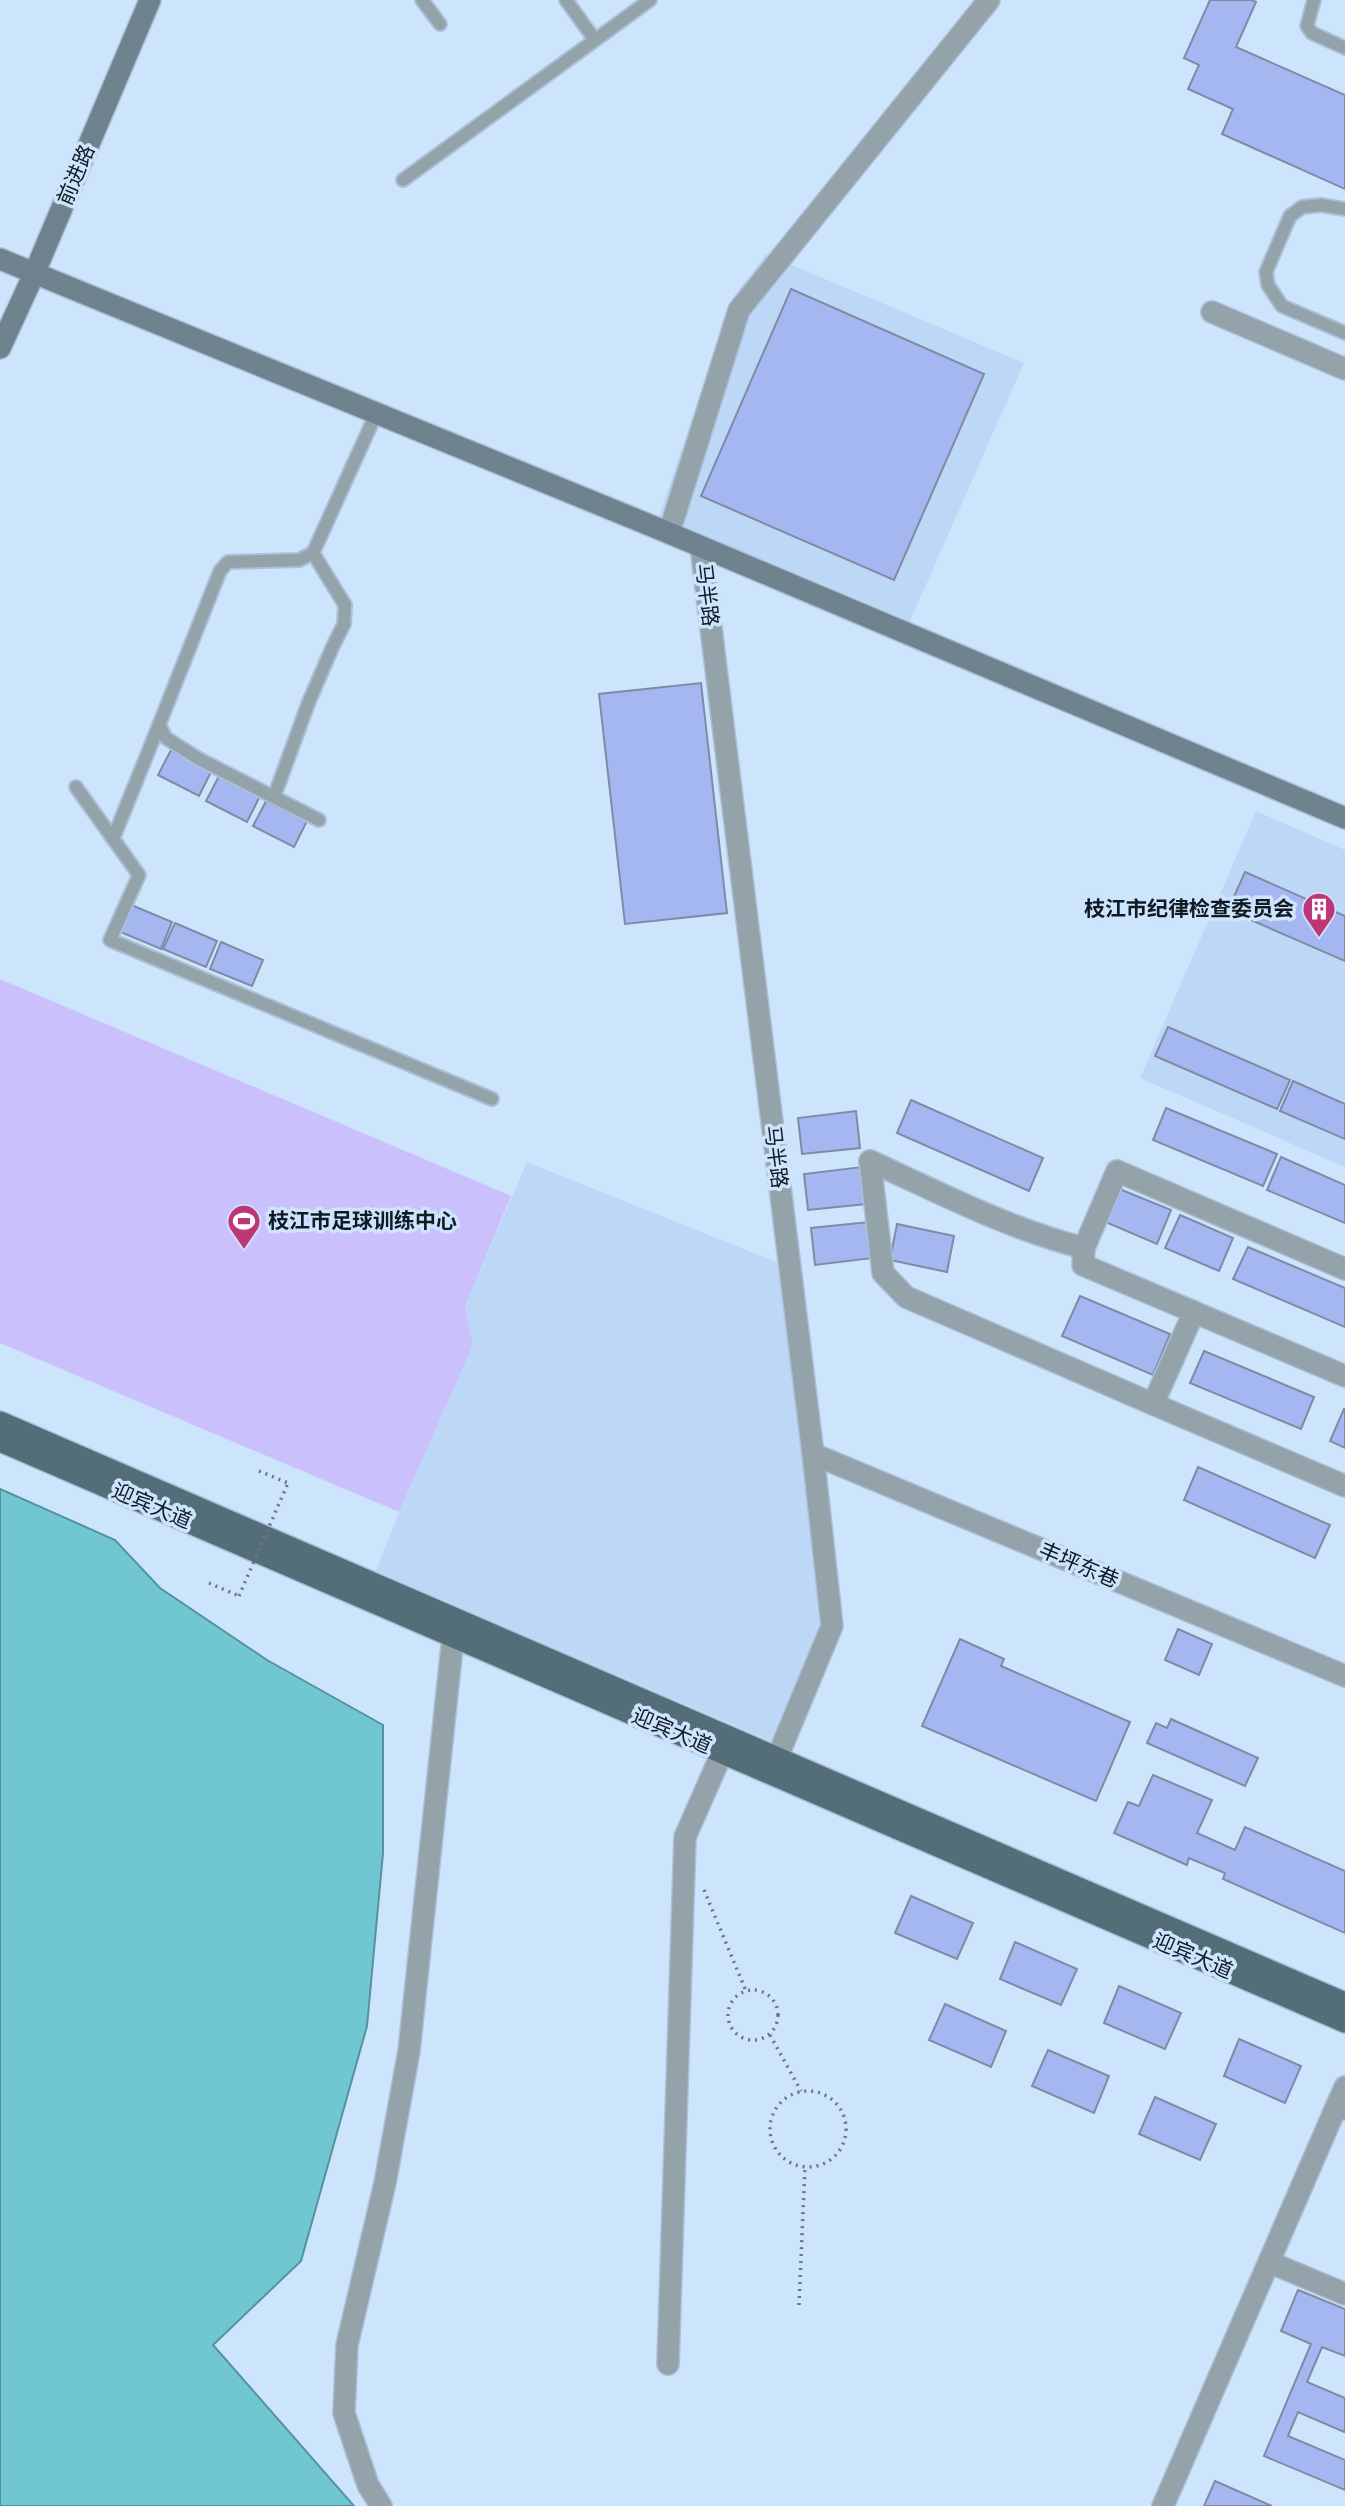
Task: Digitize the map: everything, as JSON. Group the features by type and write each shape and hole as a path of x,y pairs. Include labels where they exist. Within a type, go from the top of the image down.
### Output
{"main road":[{"name":"迎宾大道","path":"0,1422 1345,2003"},
{"name":"迎宾大道","path":"0,1441 1345,2022"}],"street":[{"name":"前进路","path":"0,348 34,274 149,0"},
{"path":"669,533 739,310 989,0"},
{"path":"0,259 669,533 1345,818"},
{"path":"1212,312 1345,369"},
{"name":"马半路","path":"701,547 832,1626 777,1758"},
{"path":"1084,1248 1058,1242 1001,1220 870,1161 883,1273 906,1297 1345,1486"},
{"path":"1345,1269 1117,1171 1084,1248 1083,1265 1345,1376"},
{"path":"1153,1405 1194,1312"},
{"name":"丰坪东巷","path":"813,1454 1345,1676"},
{"path":"381,2506 368,2485 344,2413 347,2345 385,2183 409,2052 453,1637"},
{"path":"667,2364 685,1837 722,1753"},
{"path":"1163,2506 1342,2100"},
{"path":"1269,2262 1345,2294"}],"lane":[{"path":"422,0 440,23"},
{"path":"566,0 595,40"},
{"path":"403,180 650,0"},
{"path":"1314,0 1307,26 1312,33 1345,48"},
{"path":"1345,209 1321,205 1303,207 1290,216 1266,272 1268,285 1282,306 1345,333"},
{"path":"113,839 220,571 228,562 299,560 313,553 376,414"},
{"path":"274,797 308,704 344,624 345,605 313,553"},
{"path":"159,725 166,738 199,759 319,820"},
{"path":"76,787 139,875 110,940 492,1099"}],"path":[{"path":"209,1583 239,1596 288,1483 259,1471"},
{"path":"684,1867 707,1893 746,1991"},
{"path":"746,1991 762,1992 775,2003 778,2019 770,2034 762,2039 745,2039 733,2030 729,2023 729,2007 739,1994 746,1991"},
{"path":"770,2034 801,2091"},
{"path":"801,2091 815,2091 826,2095 836,2102 843,2113 846,2137 842,2148 834,2158 824,2164 805,2167 787,2162 777,2153 771,2141 769,2128 778,2104 789,2095 801,2091"},
{"path":"799,2305 805,2167"}],"shaded area":[{"path":"766,254 1024,363 910,621 659,516 733,298"},
{"path":"1256,811 1345,850 1345,1167 1140,1078"},
{"name":"枝江市足球训练中心","path":"0,979 511,1196 465,1306 473,1345 399,1512 0,1343"},
{"path":"527,1162 781,1264 820,1627 771,1741 376,1571 399,1512 473,1345 465,1306"},
{"path":"0,1489 115,1540 160,1588 267,1660 383,1725 383,1853 367,2026 301,2261 213,2345 354,2506 0,2506"}],"building":[{"path":"1210,0 1256,2 1236,47 1345,95 1345,189 1222,134 1233,109 1188,89 1199,65 1184,58"},
{"path":"791,289 984,374 894,580 701,496"},
{"path":"701,683 727,913 625,924 599,694"},
{"path":"171,750 212,770 199,796 158,775"},
{"path":"219,776 260,796 247,822 206,801"},
{"path":"266,801 307,821 294,847 253,826"},
{"name":"枝江市纪律检查委员会","path":"1245,872 1345,916 1345,961 1228,910"},
{"path":"129,904 172,922 161,949 118,931"},
{"path":"175,923 217,941 206,967 163,949"},
{"path":"221,942 263,960 252,986 210,969"},
{"path":"1168,1027 1290,1080 1277,1109 1155,1056"},
{"path":"1293,1081 1345,1104 1345,1139 1280,1111"},
{"path":"911,1100 1043,1158 1029,1191 897,1133"},
{"path":"1166,1108 1277,1154 1263,1186 1153,1140"},
{"path":"856,1111 860,1148 802,1154 798,1118"},
{"path":"1281,1157 1345,1185 1345,1223 1267,1190"},
{"path":"862,1167 866,1204 808,1210 804,1174"},
{"path":"1117,1188 1171,1210 1157,1244 1103,1221"},
{"path":"1180,1215 1233,1238 1219,1271 1165,1248"},
{"path":"869,1222 873,1258 815,1265 811,1228"},
{"path":"897,1224 954,1236 947,1272 890,1260"},
{"path":"1248,1247 1345,1288 1345,1327 1233,1279"},
{"path":"1080,1296 1170,1334 1153,1375 1062,1336"},
{"path":"1204,1351 1314,1397 1301,1429 1190,1383"},
{"path":"1345,1409 1345,1448 1330,1441"},
{"path":"1198,1467 1330,1525 1315,1558 1184,1500"},
{"path":"1178,1629 1212,1644 1199,1675 1165,1660"},
{"path":"960,1639 1004,1659 1001,1666 1130,1722 1096,1801 922,1726"},
{"path":"1171,1719 1258,1758 1245,1786 1147,1743 1156,1723 1167,1728"},
{"path":"1153,1775 1212,1800 1197,1833 1235,1850 1245,1827 1345,1871 1345,1933 1223,1879 1225,1873 1189,1858 1187,1865 1114,1833 1128,1802 1139,1806"},
{"path":"911,1896 973,1923 957,1959 895,1933"},
{"path":"1015,1942 1077,1969 1061,2005 1000,1979"},
{"path":"1119,1986 1181,2013 1165,2049 1104,2023"},
{"path":"945,2004 1006,2031 991,2067 929,2040"},
{"path":"1239,2039 1301,2066 1285,2103 1224,2076"},
{"path":"1048,2050 1109,2076 1094,2113 1032,2086"},
{"path":"1155,2097 1216,2124 1200,2160 1139,2134"},
{"path":"1298,2290 1345,2309 1345,2356 1322,2347 1307,2382 1345,2398 1345,2429 1344,2432 1298,2412 1288,2436 1345,2460 1345,2490 1264,2456 1311,2344 1281,2331"},
{"path":"1215,2481 1272,2506 1204,2506"}],"place":[{"name":"枝江市纪律检查委员会","path":"1319,939"},
{"name":"枝江市足球训练中心","path":"244,1251"}]}
